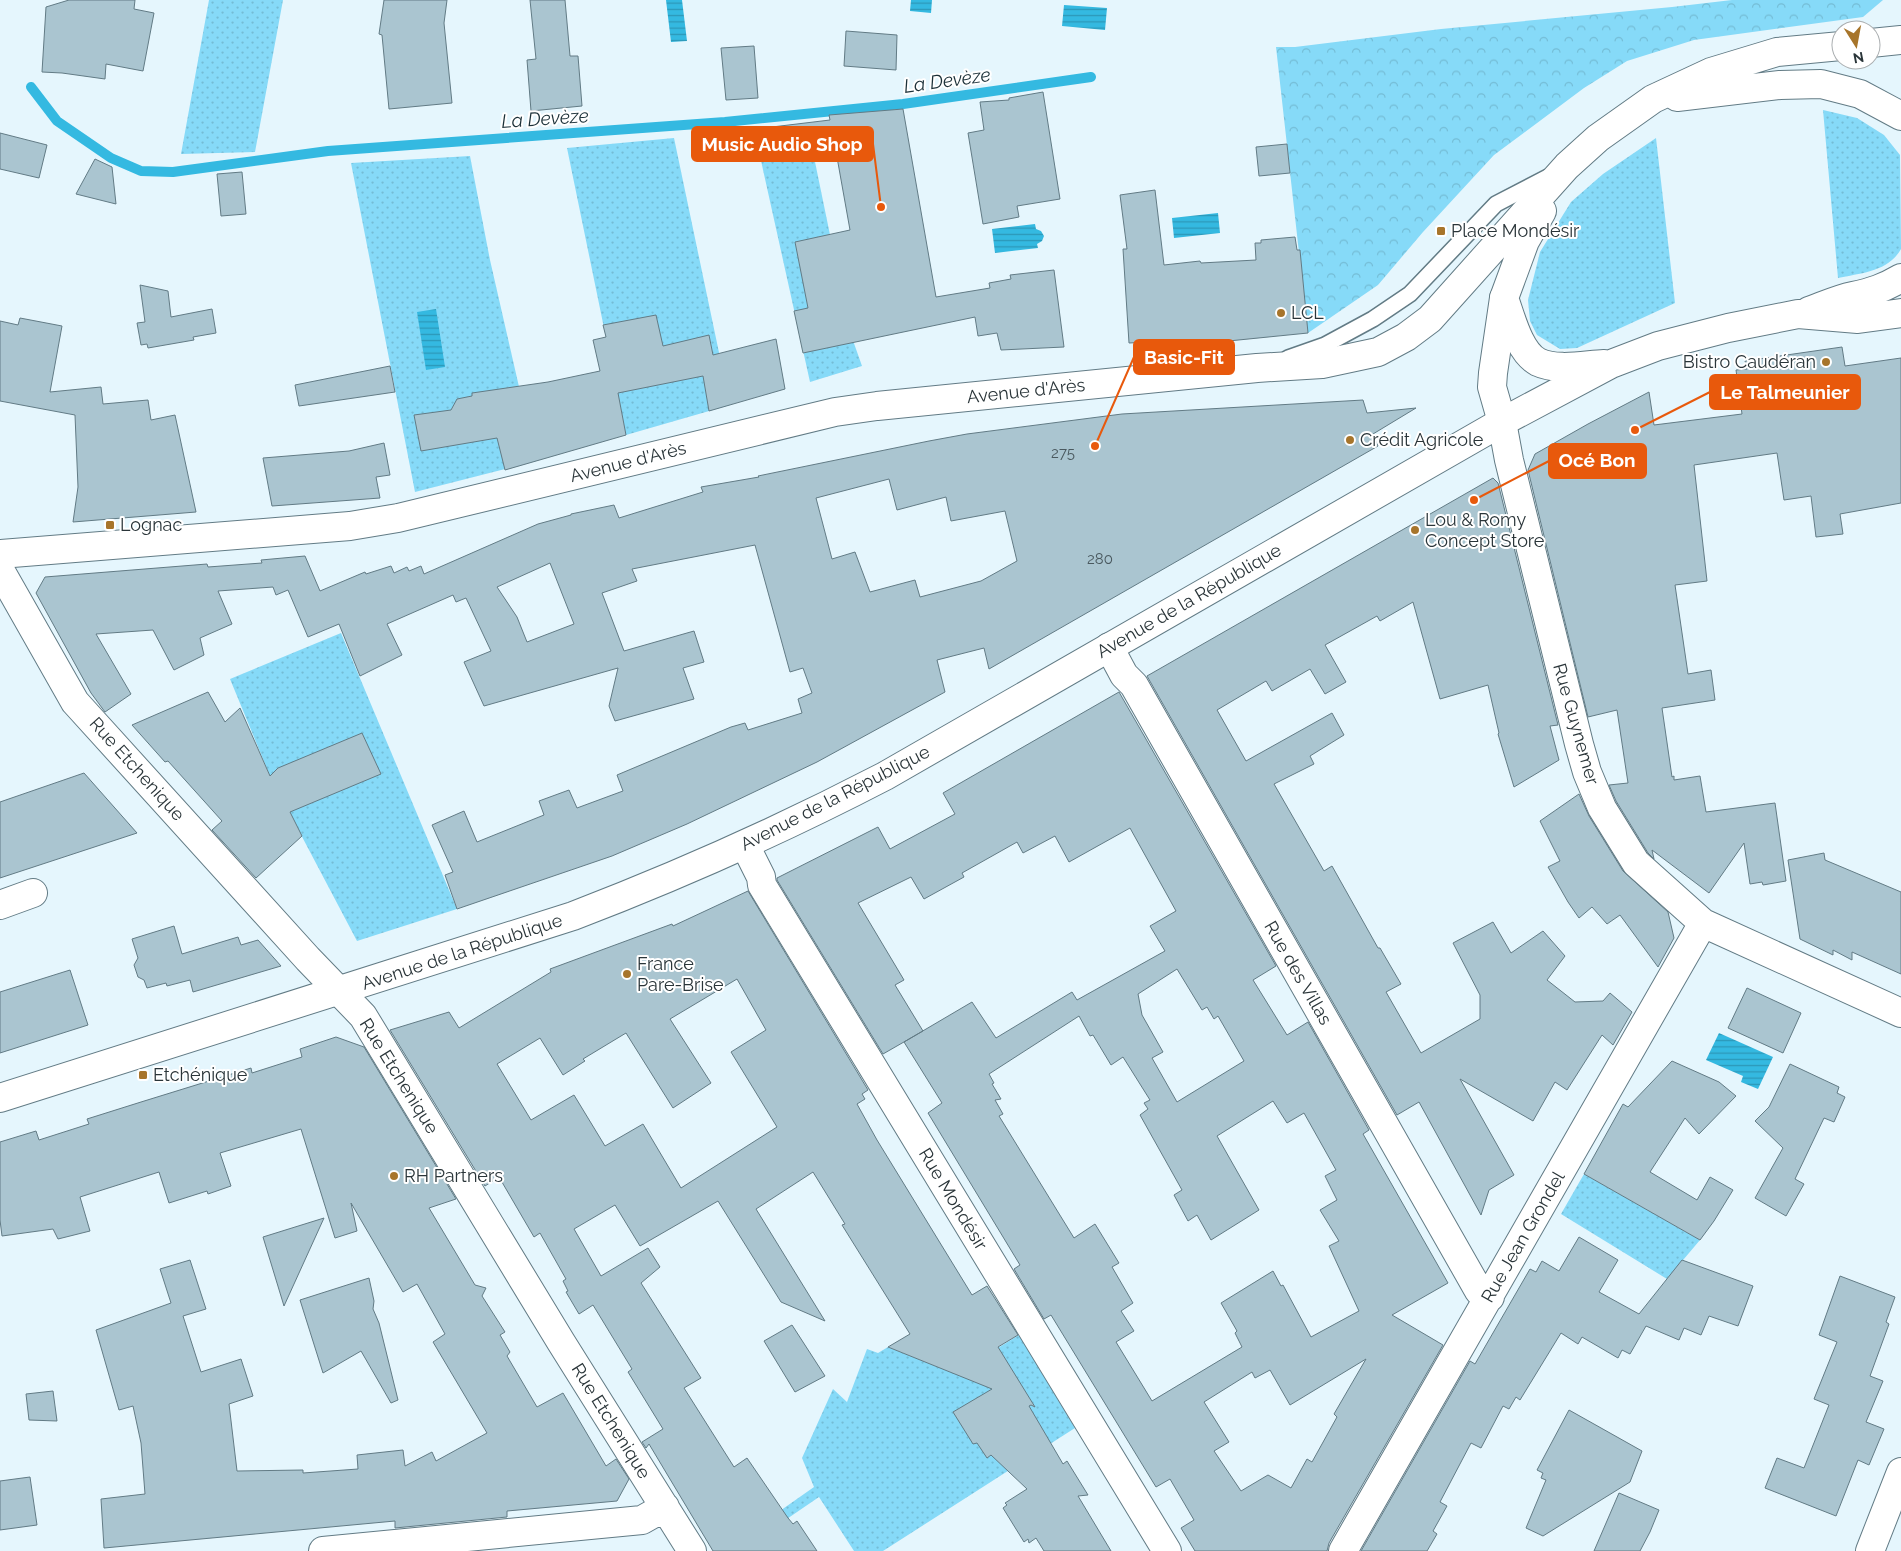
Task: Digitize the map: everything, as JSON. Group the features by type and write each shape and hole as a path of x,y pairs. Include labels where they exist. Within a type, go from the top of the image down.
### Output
{"street":[{"path":"1881,42 1901,40"},
{"path":"1502,422 1492,386 1504,298 1525,240 1567,166 1598,138 1653,99 1711,72 1777,52 1831,47"},
{"path":"1653,99 1780,85 1821,84 1860,94 1901,116"},
{"name":"Avenue d'Arès","path":"0,554 350,526 407,516 836,412 877,406 1257,368 1322,364 1378,352 1406,337 1440,310 1567,166"},
{"path":"1504,298 1519,339 1529,354 1538,362 1559,367 1611,364 1658,346 1728,328 1798,314 1853,296 1869,293 1886,287 1901,278"},
{"path":"1798,314 1858,319 1901,313"},
{"name":"Avenue de la République","path":"0,1098 573,916 660,883 745,845 813,814 885,776 1502,422 1611,364"},
{"name":"Rue Guynemer","path":"1502,422 1509,460 1587,772 1602,808 1636,863 1703,923 1901,1013"},
{"name":"Rue Etchenique","path":"0,570 76,702 308,959 340,990 363,1016 692,1551"},
{"name":"Rue des Villas","path":"1109,647 1124,675 1134,685 1479,1291 1490,1297"},
{"name":"Rue Mondésir","path":"745,845 761,877 762,885 1167,1551"},
{"path":"0,905 33,893"},
{"name":"Rue Jean Grondel","path":"1343,1551 1703,923"},
{"path":"1870,1551 1901,1472"},
{"path":"323,1551 642,1520 665,1507"}],"green space":[{"path":"209,0 283,0 255,152 181,154"},
{"path":"1732,0 1883,0 1863,17 1694,40 1627,61 1584,88 1494,155 1423,232 1378,285 1308,333 1276,47 1295,47 1441,29"},
{"path":"1823,110 1857,118 1884,135 1900,155 1901,249 1896,257 1881,267 1865,273 1838,278"},
{"path":"807,123 850,332 862,366 810,382 754,129"},
{"path":"674,138 730,405 626,435 567,148"},
{"path":"1656,138 1675,303 1577,348 1560,349 1537,335 1530,321 1528,300 1540,252 1571,202 1603,174"},
{"path":"470,156 490,260 536,461 415,492 351,163"},
{"path":"341,633 457,909 357,941 270,776 230,679"},
{"path":"1584,1174 1700,1240 1667,1279 1561,1214"},
{"path":"1019,1335 1075,1428 883,1551 854,1551 819,1497 740,1551 723,1551 814,1487 802,1458 833,1389 847,1402 867,1349 878,1353 888,1347 956,1374"}],"shaded area":[{"path":"666,0 682,0 687,41 671,42"},
{"path":"911,0 932,0 931,13 910,11"},
{"path":"1064,5 1107,8 1105,30 1062,26"},
{"path":"1218,213 1220,233 1174,238 1172,218"},
{"path":"1035,224 1036,229 1041,231 1044,236 1042,241 1037,244 1038,248 995,253 992,229"},
{"path":"436,309 445,367 426,370 417,312"},
{"path":"1719,1033 1773,1057 1758,1089 1741,1082 1743,1076 1706,1060"}],"building":[{"path":"69,0 135,0 134,9 154,13 143,71 106,64 105,79 42,72 46,7"},
{"path":"384,0 447,0 444,23 452,103 389,109 382,35 379,34"},
{"path":"530,0 565,0 570,56 578,56 582,106 531,111 527,60 536,59"},
{"path":"846,31 897,35 896,70 844,66"},
{"path":"754,46 758,98 726,100 721,48"},
{"path":"1043,92 1060,199 1017,206 1019,217 983,224 968,133 984,130 980,102 1009,100 1009,98"},
{"path":"903,109 936,297 990,288 989,283 1011,279 1010,275 1054,270 1064,347 1001,350 997,333 978,336 975,317 803,353 794,311 808,308 795,242 850,230 835,146 778,158 772,127 830,120 829,115"},
{"path":"0,133 47,145 39,178 0,169"},
{"path":"1287,144 1290,173 1259,176 1256,147"},
{"path":"95,159 112,167 116,204 76,194"},
{"path":"242,172 246,214 221,216 217,174"},
{"path":"1155,190 1164,265 1200,261 1201,263 1256,260 1255,243 1261,243 1261,240 1295,237 1297,250 1300,250 1308,333 1169,347 1169,341 1129,343 1123,249 1127,249 1120,195"},
{"path":"140,285 168,291 171,317 212,309 216,333 193,337 194,340 148,348 147,344 141,345 137,323 145,322"},
{"path":"656,315 663,346 709,335 713,355 776,339 785,389 709,411 703,376 618,393 626,435 505,470 497,438 421,451 414,415 451,410 457,399 472,396 472,393 548,382 600,371 593,340 606,337 603,325"},
{"path":"20,318 62,326 50,392 101,387 103,404 148,400 151,420 175,415 196,512 73,522 78,487 75,415 0,401 0,321 18,325"},
{"path":"1842,347 1845,366 1901,358 1901,503 1840,514 1843,534 1816,537 1811,496 1784,500 1777,453 1694,465 1707,581 1675,585 1688,674 1711,670 1715,700 1662,708 1672,777 1674,776 1674,780 1700,776 1706,812 1775,803 1786,881 1763,885 1762,882 1750,884 1744,843 1709,893 1652,850 1654,859 1648,853 1616,801 1609,785 1628,783 1617,710 1588,717 1528,470 1535,454 1649,392 1654,425 1742,414 1736,370 1747,369 1745,361"},
{"path":"390,366 395,392 299,406 295,385"},
{"path":"1363,400 1367,413 1416,408 1373,434 1378,446 989,669 984,648 937,660 945,692 817,762 687,824 612,856 457,909 445,875 453,872 432,825 464,811 477,842 544,815 539,801 569,790 577,808 623,791 617,775 731,727 745,723 748,730 802,713 798,699 812,693 803,668 790,672 755,545 632,569 637,581 602,593 624,651 694,631 704,662 683,668 694,699 615,721 609,706 618,668 484,706 464,662 491,651 466,598 456,602 453,595 387,624 402,655 360,676 339,624 308,637 288,590 276,595 273,587 218,591 232,624 200,638 204,655 174,670 153,630 96,634 131,694 105,712 91,693 36,593 45,577 207,564 208,567 262,563 261,560 305,556 320,591 365,572 366,574 391,566 394,573 407,567 409,571 421,566 424,574 538,524 571,514 614,505 619,518 703,492 701,487 759,477 967,434 1122,414","holes":["889,479 897,510 946,497 951,521 1005,511 1017,561 981,581 920,597 915,580 870,592 855,552 832,559 816,498","550,563 574,624 527,642 517,617 497,587"]},
{"path":"384,443 390,475 376,477 380,498 272,506 263,458 349,451"},
{"path":"1493,478 1498,483 1558,725 1550,726 1559,760 1514,787 1498,734 1488,685 1440,699 1413,602 1380,621 1377,616 1325,645 1346,682 1325,694 1310,669 1272,691 1266,681 1217,710 1246,761 1332,713 1344,735 1310,756 1314,764 1274,784 1324,871 1332,866 1378,948 1380,948 1401,984 1386,992 1421,1053 1480,1019 1480,995 1453,943 1493,922 1511,953 1543,931 1565,956 1547,980 1575,1002 1603,1001 1610,993 1632,1012 1613,1045 1602,1035 1567,1090 1555,1082 1533,1121 1460,1079 1514,1175 1489,1190 1481,1215 1419,1102 1397,1115 1147,676"},
{"path":"208,692 225,722 240,708 270,776 278,768 362,733 381,774 290,812 302,836 256,878 212,830 222,821 168,761 165,762 132,725"},
{"path":"1119,692 1276,966 1253,980 1287,1035 1308,1022 1369,1130 1363,1134 1448,1283 1392,1315 1443,1345 1329,1543 1327,1551 1195,1551 1181,1528 1194,1520 1170,1479 1156,1487 1051,1315 1044,1319 1014,1269 1020,1265 928,1113 942,1103 904,1042 883,1054 777,878 878,827 890,849 955,814 943,793","holes":["1130,828 1176,911 1150,926 1165,951 1077,1000 1072,992 996,1038 972,1002 923,1031 895,985 904,980 858,903 911,877 924,899 964,877 962,873 1017,842 1023,853 1055,836 1069,862","1177,969 1202,1010 1207,1007 1214,1019 1218,1016 1244,1061 1177,1102 1152,1058 1163,1052 1142,1015 1138,994","1079,1016 1090,1036 1093,1035 1111,1065 1123,1057 1150,1100 1144,1103 1148,1109 1140,1115 1182,1190 1174,1195 1188,1221 1197,1215 1211,1240 1259,1210 1217,1136 1273,1101 1287,1123 1304,1113 1336,1170 1325,1176 1337,1200 1320,1210 1339,1241 1329,1246 1359,1311 1311,1337 1283,1285 1281,1286 1273,1271 1221,1303 1237,1331 1235,1333 1242,1347 1152,1401 1116,1342 1134,1331 1121,1311 1133,1303 1112,1267 1119,1263 1095,1224 1074,1238 999,1116 1003,1114 995,1100 1001,1099 992,1084 994,1083 989,1074","1366,1359 1334,1414 1337,1417 1312,1462 1307,1459 1291,1488 1268,1475 1241,1491 1214,1451 1229,1442 1204,1402 1252,1372 1255,1378 1270,1370 1290,1405"]},
{"path":"84,773 137,833 0,878 0,802"},
{"path":"1579,794 1589,816 1623,871 1668,912 1674,938 1658,967 1620,915 1607,924 1592,907 1579,918 1548,867 1560,861 1540,821"},
{"path":"1824,853 1825,860 1901,892 1901,974 1852,952 1852,960 1833,950 1833,955 1800,939 1788,860"},
{"path":"748,891 868,1090 862,1094 865,1099 857,1104 877,1140 972,1295 987,1286 1018,1335 998,1347 1035,1407 1029,1406 1063,1464 1067,1461 1088,1495 1078,1496 1111,1551 1044,1551 1036,1538 1029,1543 1028,1539 1024,1542 1003,1508 1007,1505 1005,1503 1027,1489 991,1455 987,1458 977,1443 973,1444 953,1412 992,1389 888,1347 910,1334 842,1225 845,1224 813,1172 756,1209 825,1321 781,1302 718,1201 640,1246 615,1205 574,1229 601,1276 648,1248 660,1267 641,1283 701,1378 684,1388 734,1467 747,1458 788,1518 793,1524 797,1521 817,1551 713,1551 649,1444 646,1448 642,1442 663,1429 628,1372 632,1369 593,1305 579,1314 566,1292 568,1291 563,1281 566,1279 540,1233 534,1237 499,1177 485,1186 390,1030 449,1012 459,1028 551,972 550,969 672,924 673,926","holes":["737,979 766,1030 731,1052 777,1127 681,1188 643,1124 605,1146 574,1095 531,1120 497,1064 540,1038 563,1075 585,1061 583,1059 626,1033 673,1108 711,1083 670,1019"]},
{"path":"174,926 182,954 238,937 241,945 258,940 281,966 193,992 190,980 167,986 166,983 147,988 144,980 138,977 134,965 138,958 132,939"},
{"path":"70,970 88,1025 0,1053 0,992"},
{"path":"1747,988 1801,1013 1783,1053 1728,1028"},
{"path":"336,1037 364,1047 456,1199 429,1208 475,1285 486,1288 482,1296 505,1332 500,1335 510,1352 507,1356 537,1407 563,1393 606,1466 616,1459 629,1479 617,1501 507,1511 507,1517 395,1528 395,1521 104,1548 101,1499 145,1494 141,1443 133,1406 119,1410 96,1330 171,1303 160,1269 190,1260 206,1309 183,1316 201,1372 241,1359 253,1396 229,1404 237,1471 303,1470 303,1473 358,1469 357,1455 403,1450 405,1466 432,1452 436,1461 487,1433 433,1342 445,1334 417,1284 403,1292 351,1203 357,1231 335,1238 301,1129 220,1153 231,1186 208,1194 207,1191 169,1203 159,1172 80,1197 90,1231 58,1239 53,1229 2,1236 0,1220 0,1142 36,1131 39,1140 89,1124 87,1119 251,1068 252,1073 302,1057 300,1049"},
{"path":"1672,1061 1719,1082 1736,1096 1699,1134 1685,1118 1650,1172 1697,1200 1710,1177 1733,1190 1700,1240 1584,1174 1623,1104 1628,1107"},
{"path":"1790,1064 1839,1087 1837,1093 1845,1097 1834,1122 1824,1118 1795,1179 1804,1184 1786,1216 1755,1198 1783,1148 1755,1121 1769,1107"},
{"path":"324,1218 284,1306 263,1237"},
{"path":"1579,1237 1618,1260 1599,1292 1639,1314 1682,1260 1753,1286 1738,1326 1709,1316 1701,1335 1684,1328 1679,1340 1646,1326 1630,1354 1622,1350 1618,1358 1582,1337 1578,1344 1561,1333 1520,1400 1516,1397 1509,1409 1503,1406 1481,1448 1471,1443 1440,1502 1447,1506 1433,1531 1437,1534 1427,1551 1361,1551 1470,1361 1475,1364 1530,1269 1536,1272 1542,1261 1559,1271"},
{"path":"1840,1276 1895,1297 1886,1322 1889,1324 1870,1376 1883,1381 1866,1422 1884,1429 1869,1465 1858,1460 1836,1516 1765,1488 1777,1458 1804,1468 1829,1405 1814,1399 1837,1342 1819,1335"},
{"path":"369,1278 374,1301 373,1309 379,1323 398,1400 391,1403 361,1351 323,1373 300,1300"},
{"path":"792,1325 825,1376 795,1392 764,1341"},
{"path":"53,1391 57,1421 29,1420 26,1394"},
{"path":"1569,1410 1642,1451 1630,1482 1543,1536 1526,1528 1546,1480 1541,1478 1543,1473 1537,1470"},
{"path":"30,1477 37,1525 0,1530 0,1481"},
{"path":"1619,1493 1659,1510 1650,1532 1640,1551 1594,1551"}],"waterway":[{"name":"La Devèze","path":"31,87 57,121 111,158 141,171 173,172 328,151 725,122 903,104 1091,77"}],"place":[{"name":"Music Audio Shop","path":"881,207"},
{"name":"Place Mondésir","path":"1441,231"},
{"name":"LCL","path":"1281,313"},
{"name":"Bistro Caudéran","path":"1826,362"},
{"name":"Le Talmeunier","path":"1635,430"},
{"name":"Crédit Agricole","path":"1350,440"},
{"name":"Basic-Fit","path":"1095,446"},
{"name":"Océ Bon","path":"1474,500"},
{"name":"Lognac","path":"110,525"},
{"name":"Lou & Romy Concept Store","path":"1415,530"},
{"name":"France Pare-Brise","path":"627,974"},
{"name":"Etchénique","path":"143,1075"},
{"name":"RH Partners","path":"394,1176"}]}
